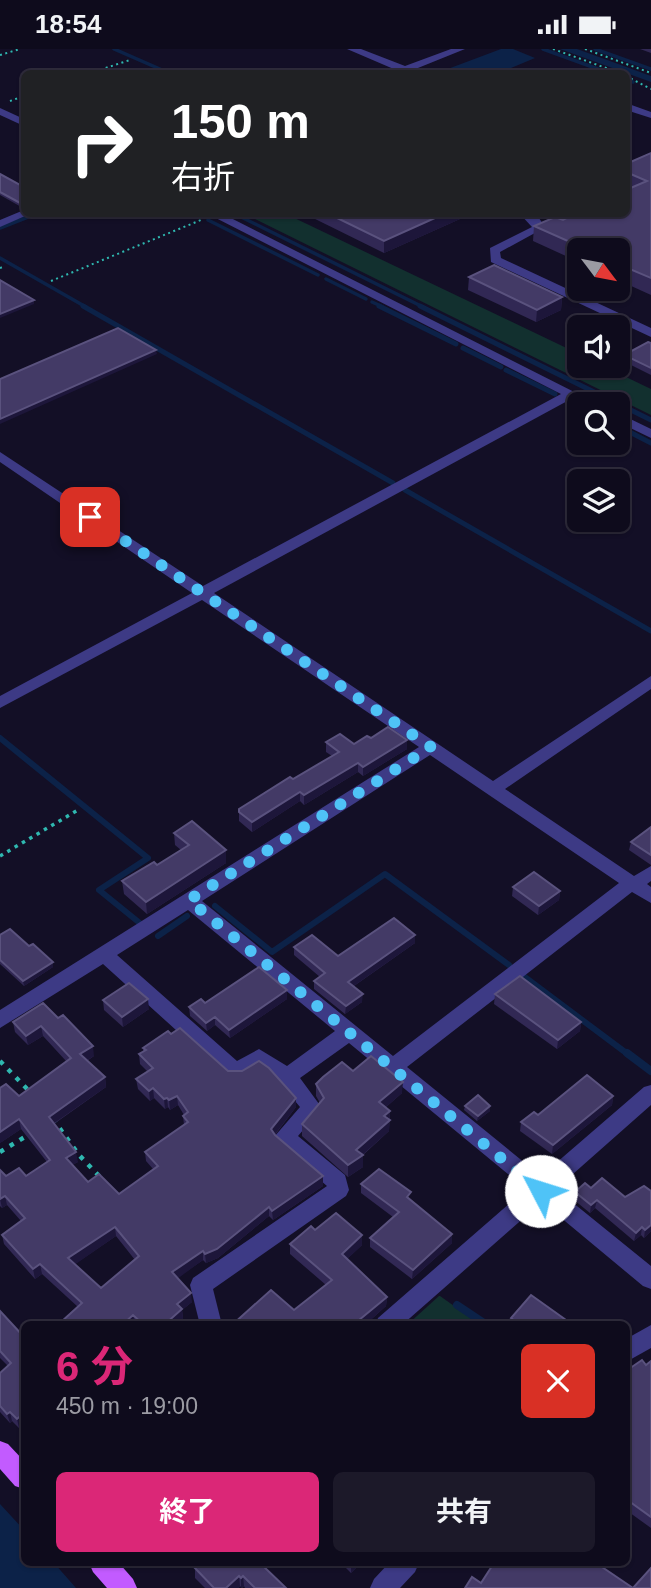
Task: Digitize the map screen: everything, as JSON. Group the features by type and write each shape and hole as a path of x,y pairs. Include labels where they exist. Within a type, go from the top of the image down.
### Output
{"main road":[{"path":"0,1451 21,1475"},
{"path":"105,1566 124,1588"}],"street":[{"path":"352,49 396,70"},
{"path":"405,70 460,49"},
{"path":"630,107 651,115"},
{"path":"0,111 21,122"},
{"path":"0,127 21,122"},
{"path":"0,224 21,215"},
{"path":"219,217 567,392"},
{"path":"530,217 536,221 538,228 494,250 495,260 651,333"},
{"path":"0,703 567,396"},
{"path":"630,423 651,434"},
{"path":"0,456 651,896"},
{"path":"493,789 651,681"},
{"path":"0,1020 431,747"},
{"path":"392,1068 651,872"},
{"path":"189,900 651,1279"},
{"path":"104,954 236,1072 259,1057 287,1077 312,1108 284,1137 337,1181 338,1190 201,1285 210,1321"},
{"path":"287,1077 349,1032"},
{"path":"391,1321 651,1093"},
{"path":"630,1349 651,1335"},
{"path":"383,1588 403,1566"}],"path":[{"path":"0,55 20,49"},
{"path":"553,49 612,70"},
{"path":"585,49 651,73"},
{"path":"99,70 130,60"},
{"path":"630,78 651,89"},
{"path":"0,104 21,97"},
{"path":"51,281 206,217"},
{"path":"0,268 5,266"},
{"path":"0,856 78,810"},
{"path":"0,1061 35,1096"},
{"path":"48,1112 79,1155 107,1185"},
{"path":"43,1126 54,1120"},
{"path":"0,1152 32,1132"}],"green space":[{"path":"251,217 292,217 567,348 567,373"},
{"path":"576,378 628,378 651,389 651,415 630,405 630,392 605,392"},
{"path":"440,1296 475,1321 411,1321"}],"water":[{"path":"501,49 513,49 535,58 511,68 514,70 445,70"},
{"path":"560,49 577,49 651,76 651,82 630,74 630,70 618,70"},
{"path":"0,1504 21,1527 21,1566 57,1566 76,1588 0,1588"}],"building":[{"path":"651,153 651,278 630,269 630,238 567,238 567,241 534,226 555,217 563,220 569,217 630,217 630,188 647,181 630,174 630,162"},
{"path":"0,174 21,185 21,203 0,192"},
{"path":"335,217 437,217 384,241"},
{"path":"494,265 562,297 537,310 469,277"},
{"path":"0,280 34,300 0,314"},
{"path":"118,328 156,350 0,419 0,379"},
{"path":"651,343 651,368 630,358 630,352"},
{"path":"388,727 407,740 363,767 358,763 304,795 300,792 252,822 239,812 239,809 290,777 293,779 339,752 326,742 340,734 354,744 367,736 371,738"},
{"path":"192,821 226,850 146,902 122,881 154,862 157,865 189,845 174,833"},
{"path":"651,827 651,855 631,842"},
{"path":"534,872 560,891 539,906 513,887"},
{"path":"394,918 415,935 348,982 363,994 346,1006 314,981 325,973 294,947 312,935 338,956"},
{"path":"10,929 29,946 33,944 53,962 23,981 0,960 0,935"},
{"path":"259,967 287,990 229,1030 215,1017 206,1023 189,1007 201,999 205,1003"},
{"path":"520,976 581,1022 558,1040 495,994"},
{"path":"129,983 148,999 122,1017 103,1000"},
{"path":"43,1003 58,1018 63,1015 93,1046 80,1054 105,1077 49,1117 76,1152 66,1158 88,1182 99,1174 119,1194 158,1166 145,1152 188,1122 183,1116 188,1112 177,1096 164,1099 153,1088 149,1091 136,1079 153,1068 139,1054 146,1050 143,1048 168,1031 171,1034 180,1028 228,1071 242,1071 259,1061 269,1068 296,1098 271,1129 323,1176 272,1211 269,1207 217,1249 205,1254 203,1251 172,1272 191,1293 177,1304 182,1309 168,1321 140,1321 133,1315 126,1321 62,1321 82,1303 40,1264 33,1269 2,1235 25,1218 5,1196 0,1199 0,1170 6,1176 19,1168 26,1176 50,1160 19,1119 0,1132 0,1088 6,1084 19,1096 71,1058 41,1026 26,1036 13,1022","holes":["115,1227 139,1256 101,1288 68,1258"]},
{"path":"371,1056 403,1082 379,1102 390,1111 384,1116 390,1120 356,1150 363,1155 348,1165 302,1124 324,1098 316,1084 323,1077 342,1062 353,1071"},
{"path":"587,1075 613,1096 553,1145 521,1122 534,1112 538,1115"},
{"path":"478,1095 490,1106 478,1116 465,1106"},
{"path":"379,1169 411,1192 407,1197 452,1234 413,1270 370,1238 399,1212 361,1184"},
{"path":"602,1178 625,1197 644,1186 651,1191 651,1225 645,1230 642,1227 636,1233 597,1200 591,1205 575,1192 585,1183 591,1188"},
{"path":"336,1213 362,1235 342,1254 387,1297 358,1321 236,1321 271,1290 294,1310 332,1280 290,1244 311,1226 315,1230"},
{"path":"531,1295 567,1321 515,1321 511,1318"},
{"path":"0,1311 21,1334 21,1416 17,1419 10,1412 7,1414 0,1406 0,1373 11,1363 0,1351"},
{"path":"642,1360 646,1365 651,1361 651,1517 630,1502 630,1368"},
{"path":"263,1566 286,1588 255,1588 243,1576 239,1576 226,1588 214,1588 194,1567"},
{"path":"492,1566 600,1566 633,1588 465,1588 472,1577 481,1583"},
{"path":"651,1568 651,1588 633,1588"}],"waterway":[{"path":"114,49 162,70"},
{"path":"543,49 601,70"},
{"path":"595,49 651,69"},
{"path":"0,228 28,217"},
{"path":"241,217 423,307"},
{"path":"208,220 318,275"},
{"path":"0,258 86,307"},
{"path":"326,279 366,299"},
{"path":"372,302 383,307"},
{"path":"83,306 393,483"},
{"path":"379,306 456,344"},
{"path":"420,306 651,420"},
{"path":"463,348 501,367"},
{"path":"506,370 555,394"},
{"path":"630,432 651,443"},
{"path":"405,490 651,631"},
{"path":"0,738 148,858 99,890 141,924"},
{"path":"215,906 272,952 385,874 509,965"},
{"path":"158,936 187,916"},
{"path":"522,975 629,1055"},
{"path":"627,1053 651,1071"},
{"path":"457,1305 481,1321"}],"route":[{"path":"90,517 431,747 189,900 541,1191"}]}
